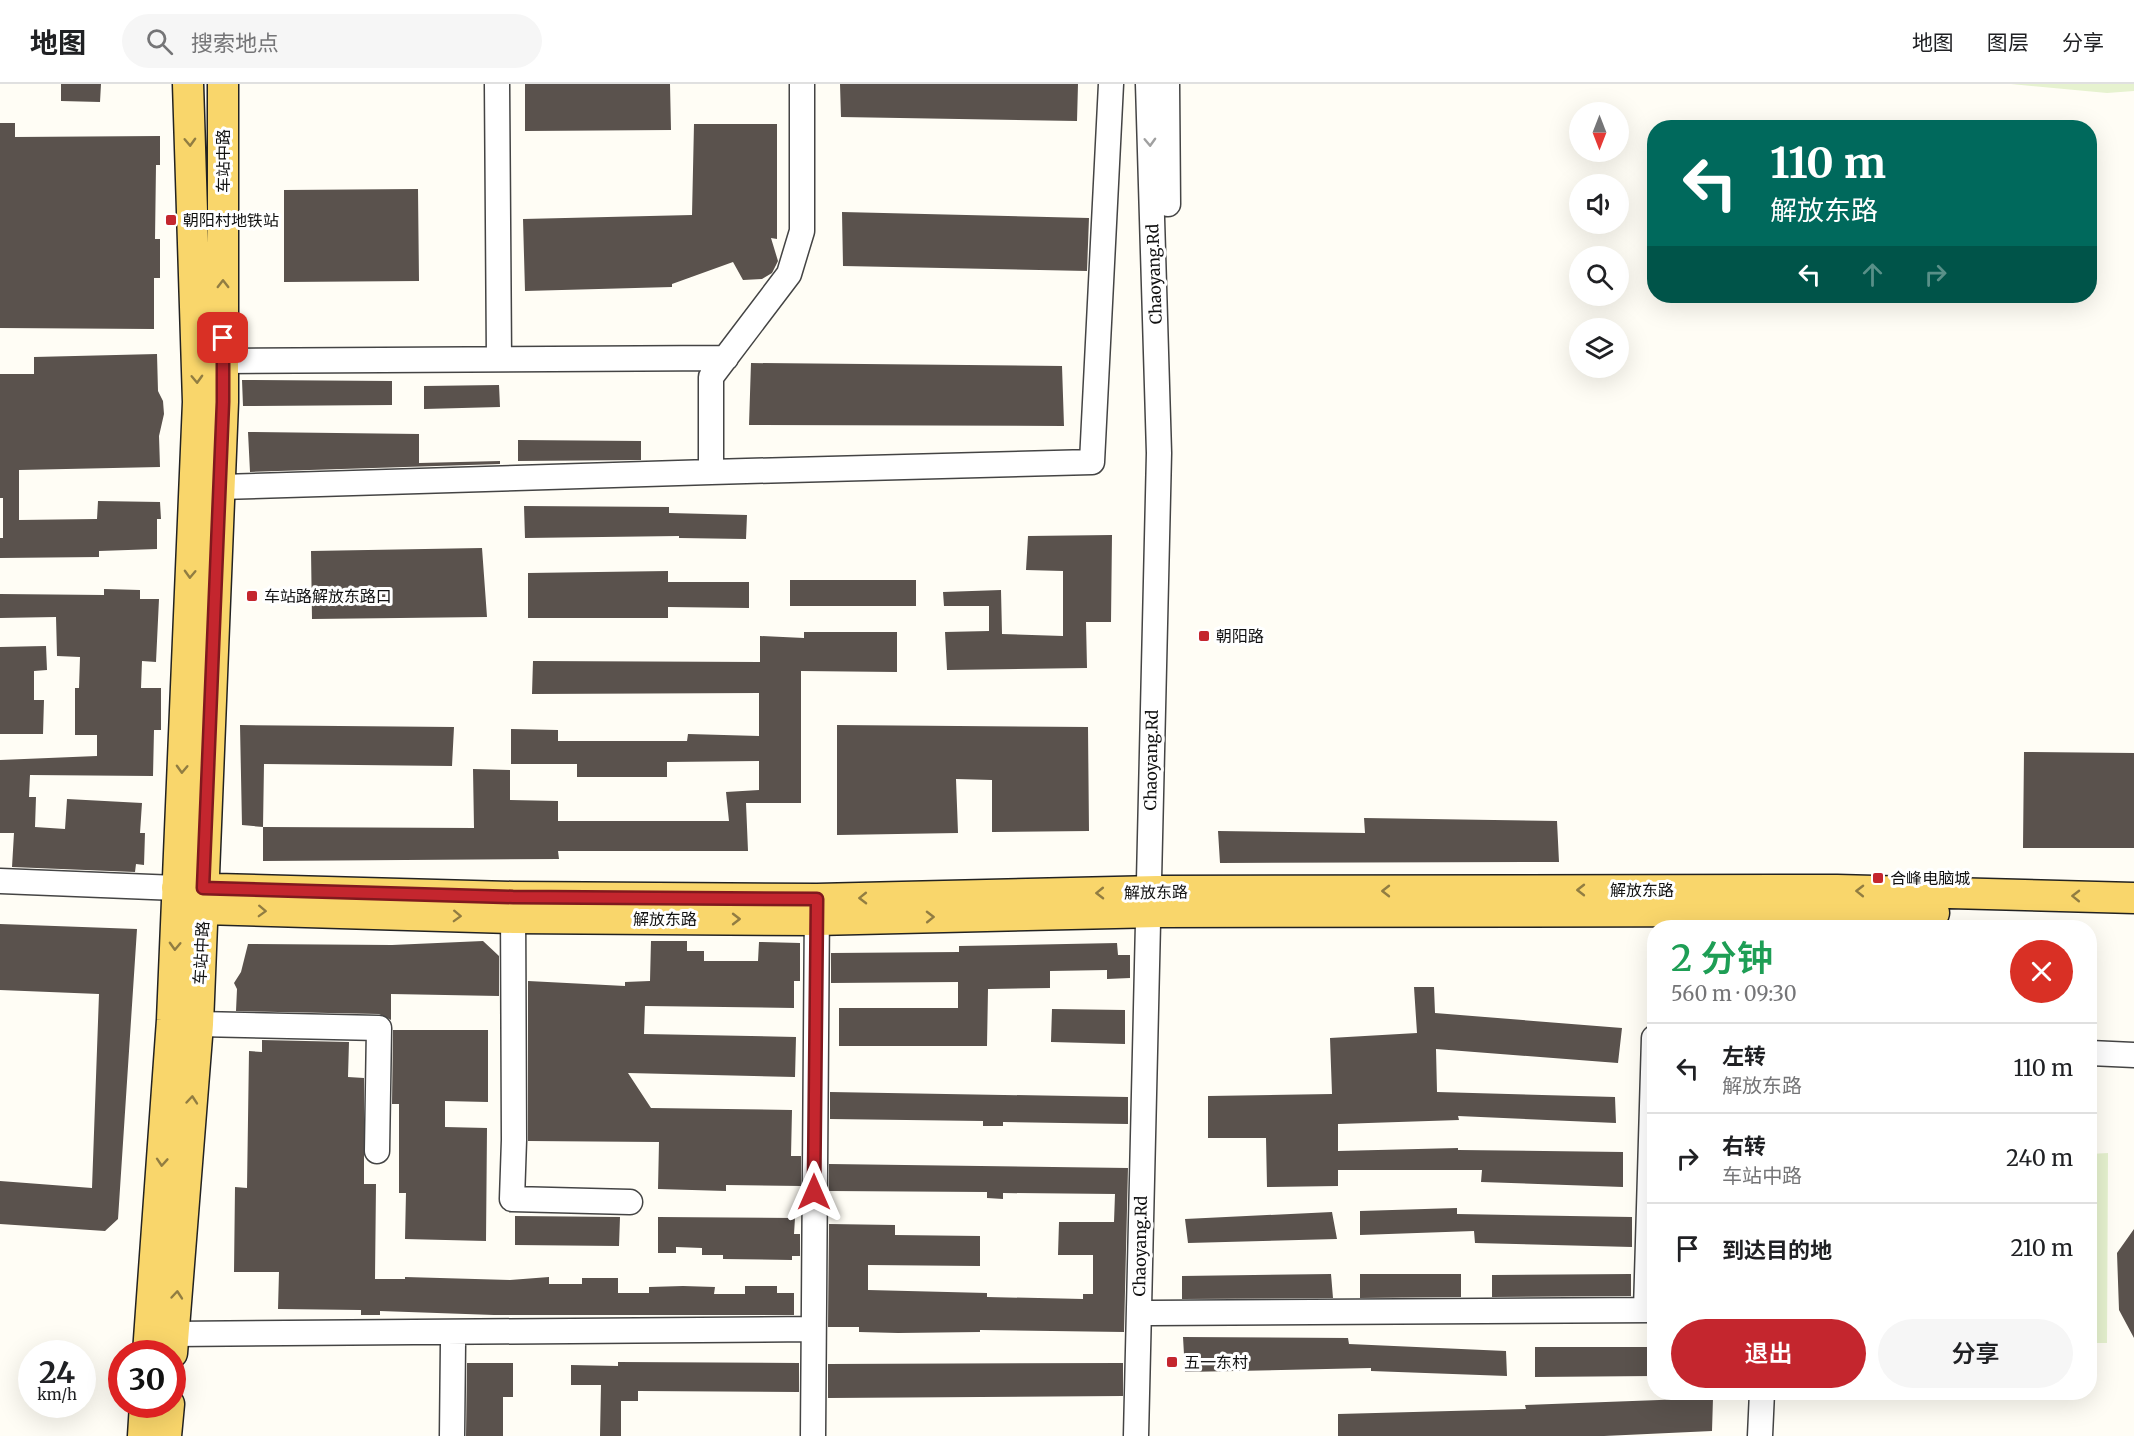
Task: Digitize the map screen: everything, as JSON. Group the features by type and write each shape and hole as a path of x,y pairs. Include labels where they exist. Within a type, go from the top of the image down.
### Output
{"main road":[{"name":"车站中路","path":"173,1340 198,1024 194,895 198,402 188,84"},
{"name":"车站中路","path":"149,1340 172,1020 194,895 220,487 223,361 223,84"},
{"name":"解放东路","path":"194,895 513,907 817,909 1837,890 2134,898"},
{"name":"解放东路","path":"1153,902 1837,911 2134,918"},
{"path":"143,1436 144,1418"},
{"path":"166,1436 168,1418"}],"street":[{"path":"497,84 499,359"},
{"path":"711,472 711,377 789,274 802,231 802,84"},
{"path":"220,487 1092,462 1111,84"},
{"name":"Chaoyang.Rd","path":"1148,84 1159,453 1148,1436"},
{"name":"Chaoyang.Rd","path":"1136,1436 1153,902 1171,454 1167,84"},
{"path":"223,361 726,358"},
{"path":"0,880 194,895"},
{"path":"513,907 512,1199 630,1202"},
{"path":"813,1436 817,909"},
{"path":"198,1024 379,1028 377,1151"},
{"path":"2097,1053 2134,1054"},
{"path":"1150,1313 1647,1310"},
{"path":"186,1344 813,1329"},
{"path":"452,1436 453,1343"},
{"path":"1760,1436 1762,1400"}],"green space":[{"path":"2011,84 2134,84 2134,91 2107,93"},
{"path":"2108,1153 2107,1343 2097,1343 2097,1154"}],"building":[{"path":"61,84 101,84 100,102 61,101"},
{"path":"525,84 670,84 671,130 525,131"},
{"path":"840,84 1078,84 1077,121 841,117"},
{"path":"0,123 15,123 15,137 160,136 160,165 156,165 155,239 160,239 160,278 154,278 154,329 0,328"},
{"path":"694,124 777,124 777,239 771,238 778,261 772,273 762,279 743,280 733,262 672,284 672,287 525,291 523,219 692,215"},
{"path":"418,189 419,281 284,282 284,190"},
{"path":"842,212 1089,218 1087,271 843,266"},
{"path":"157,354 158,391 163,401 164,414 159,436 160,467 19,470 19,520 97,519 98,501 160,502 161,519 157,519 157,549 99,551 99,557 0,558 0,538 3,538 3,498 0,498 0,374 34,374 34,357"},
{"path":"751,363 1062,366 1064,426 749,425"},
{"path":"242,380 392,381 392,405 243,406"},
{"path":"499,385 500,407 424,409 424,386"},
{"path":"248,432 419,434 419,463 500,461 500,464 250,472"},
{"path":"518,440 641,441 641,460 518,461"},
{"path":"524,506 669,507 669,513 747,515 746,539 679,538 679,536 525,538"},
{"path":"1112,535 1111,622 1086,622 1087,668 947,670 945,632 989,631 989,606 944,606 943,592 1001,590 1002,634 1063,636 1063,571 1026,570 1028,536"},
{"path":"482,548 487,617 312,619 311,551"},
{"path":"668,571 668,582 749,582 749,608 668,607 668,618 528,618 528,573"},
{"path":"790,580 916,580 916,606 790,606"},
{"path":"104,589 140,590 140,599 159,599 156,662 142,661 141,688 161,688 161,730 154,730 153,776 30,775 29,797 36,797 35,827 65,829 67,799 142,803 140,833 145,833 144,865 136,864 135,872 12,867 14,833 0,833 0,760 97,756 97,735 75,735 75,688 79,688 80,657 57,656 56,617 0,618 0,594 104,595"},
{"path":"804,632 897,632 897,672 801,671 801,803 746,803 748,851 558,851 559,859 263,861 263,827 474,828 473,769 510,770 510,800 558,801 558,821 729,821 726,792 759,790 759,761 667,762 667,777 577,777 577,764 511,764 511,729 558,730 558,741 687,741 688,734 759,736 759,693 532,694 533,661 760,662 760,636 804,638"},
{"path":"46,646 47,670 34,671 34,700 44,700 43,734 0,734 0,647"},
{"path":"240,725 454,727 452,766 264,764 263,827 242,825"},
{"path":"837,725 1088,727 1089,831 992,832 992,780 956,779 958,833 837,835"},
{"path":"2024,752 2134,753 2134,848 2023,848"},
{"path":"1364,818 1557,821 1559,862 1220,863 1218,831 1365,833"},
{"path":"0,924 137,929 118,1219 105,1231 0,1224 0,1181 92,1188 99,994 0,990"},
{"path":"483,941 499,956 499,996 391,994 391,1020 379,1014 236,1011 237,989 234,983 241,972 248,944 392,945"},
{"path":"651,941 687,941 687,951 704,951 704,961 758,961 759,942 800,943 800,981 794,981 794,1008 645,1006 644,1034 796,1037 795,1077 628,1073 651,1108 792,1110 791,1156 801,1156 801,1186 726,1185 726,1191 658,1189 659,1142 528,1141 528,981 625,986 625,982 650,981"},
{"path":"1117,943 1118,955 1130,955 1130,978 1107,979 1107,970 1050,971 1050,988 988,989 987,1046 839,1046 839,1008 958,1008 958,982 831,983 831,953 959,952 959,946"},
{"path":"1414,987 1434,987 1435,1013 1622,1028 1618,1063 1436,1049 1437,1092 1615,1097 1616,1123 1458,1116 1459,1120 1338,1124 1338,1151 1458,1148 1458,1150 1623,1152 1623,1187 1481,1182 1482,1170 1338,1170 1338,1186 1267,1187 1266,1138 1208,1138 1208,1096 1332,1094 1330,1038 1417,1033"},
{"path":"1052,1009 1125,1010 1125,1044 1051,1042"},
{"path":"393,1030 488,1030 488,1102 445,1101 445,1127 487,1128 486,1241 405,1239 406,1193 399,1193 399,1104 392,1104"},
{"path":"262,1040 349,1042 348,1077 364,1078 364,1184 376,1184 375,1279 405,1279 405,1277 510,1280 549,1277 549,1284 582,1284 582,1278 618,1278 618,1293 649,1293 649,1287 683,1286 715,1287 714,1294 745,1294 745,1286 777,1286 777,1293 794,1293 794,1315 494,1315 380,1311 380,1315 361,1315 361,1310 278,1309 279,1272 234,1272 235,1187 247,1188 249,1051 262,1052"},
{"path":"830,1092 1128,1097 1128,1124 1003,1122 1003,1126 983,1126 983,1121 830,1119"},
{"path":"829,1164 1128,1168 1124,1332 980,1330 980,1332 898,1333 859,1332 859,1327 828,1327 829,1224 895,1225 895,1235 980,1236 980,1266 868,1265 868,1290 987,1293 987,1297 1083,1299 1083,1294 1093,1294 1093,1255 1058,1255 1059,1222 1114,1222 1115,1194 1003,1193 1003,1199 987,1198 987,1192 829,1191"},
{"path":"1457,1208 1457,1214 1632,1217 1632,1247 1475,1243 1474,1231 1360,1235 1360,1211"},
{"path":"1332,1212 1337,1239 1188,1243 1185,1219"},
{"path":"515,1216 620,1217 619,1246 515,1245"},
{"path":"658,1217 795,1218 794,1234 800,1234 800,1256 792,1256 792,1260 723,1259 723,1255 702,1255 702,1248 676,1247 676,1253 658,1253"},
{"path":"2134,1229 2134,1338 2119,1310 2117,1253"},
{"path":"1331,1274 1333,1298 1182,1299 1182,1276"},
{"path":"1360,1274 1461,1274 1461,1297 1360,1298"},
{"path":"1631,1274 1631,1296 1492,1297 1492,1275"},
{"path":"1183,1337 1348,1338 1349,1344 1506,1351 1507,1376 1371,1371 1371,1368 1185,1372"},
{"path":"1535,1347 1647,1347 1647,1376 1535,1377"},
{"path":"618,1362 799,1363 799,1392 638,1391 638,1401 621,1401 621,1436 600,1436 601,1385 571,1385 571,1365 618,1366"},
{"path":"467,1363 513,1363 513,1397 503,1397 503,1436 466,1436"},
{"path":"1123,1363 1123,1396 828,1398 828,1364"},
{"path":"1713,1400 1712,1431 1604,1436 1338,1436 1338,1414 1526,1409 1525,1405"}],"place":[{"name":"朝阳村地铁站","path":"171,220"},
{"name":"车站路解放东路口","path":"252,596"},
{"name":"朝阳路","path":"1204,636"},
{"name":"合峰电脑城","path":"1878,878"},
{"name":"五一东村","path":"1172,1362"}],"route":[{"path":"223,338 223,402 203,888 513,897 817,899 814,1192"}]}
